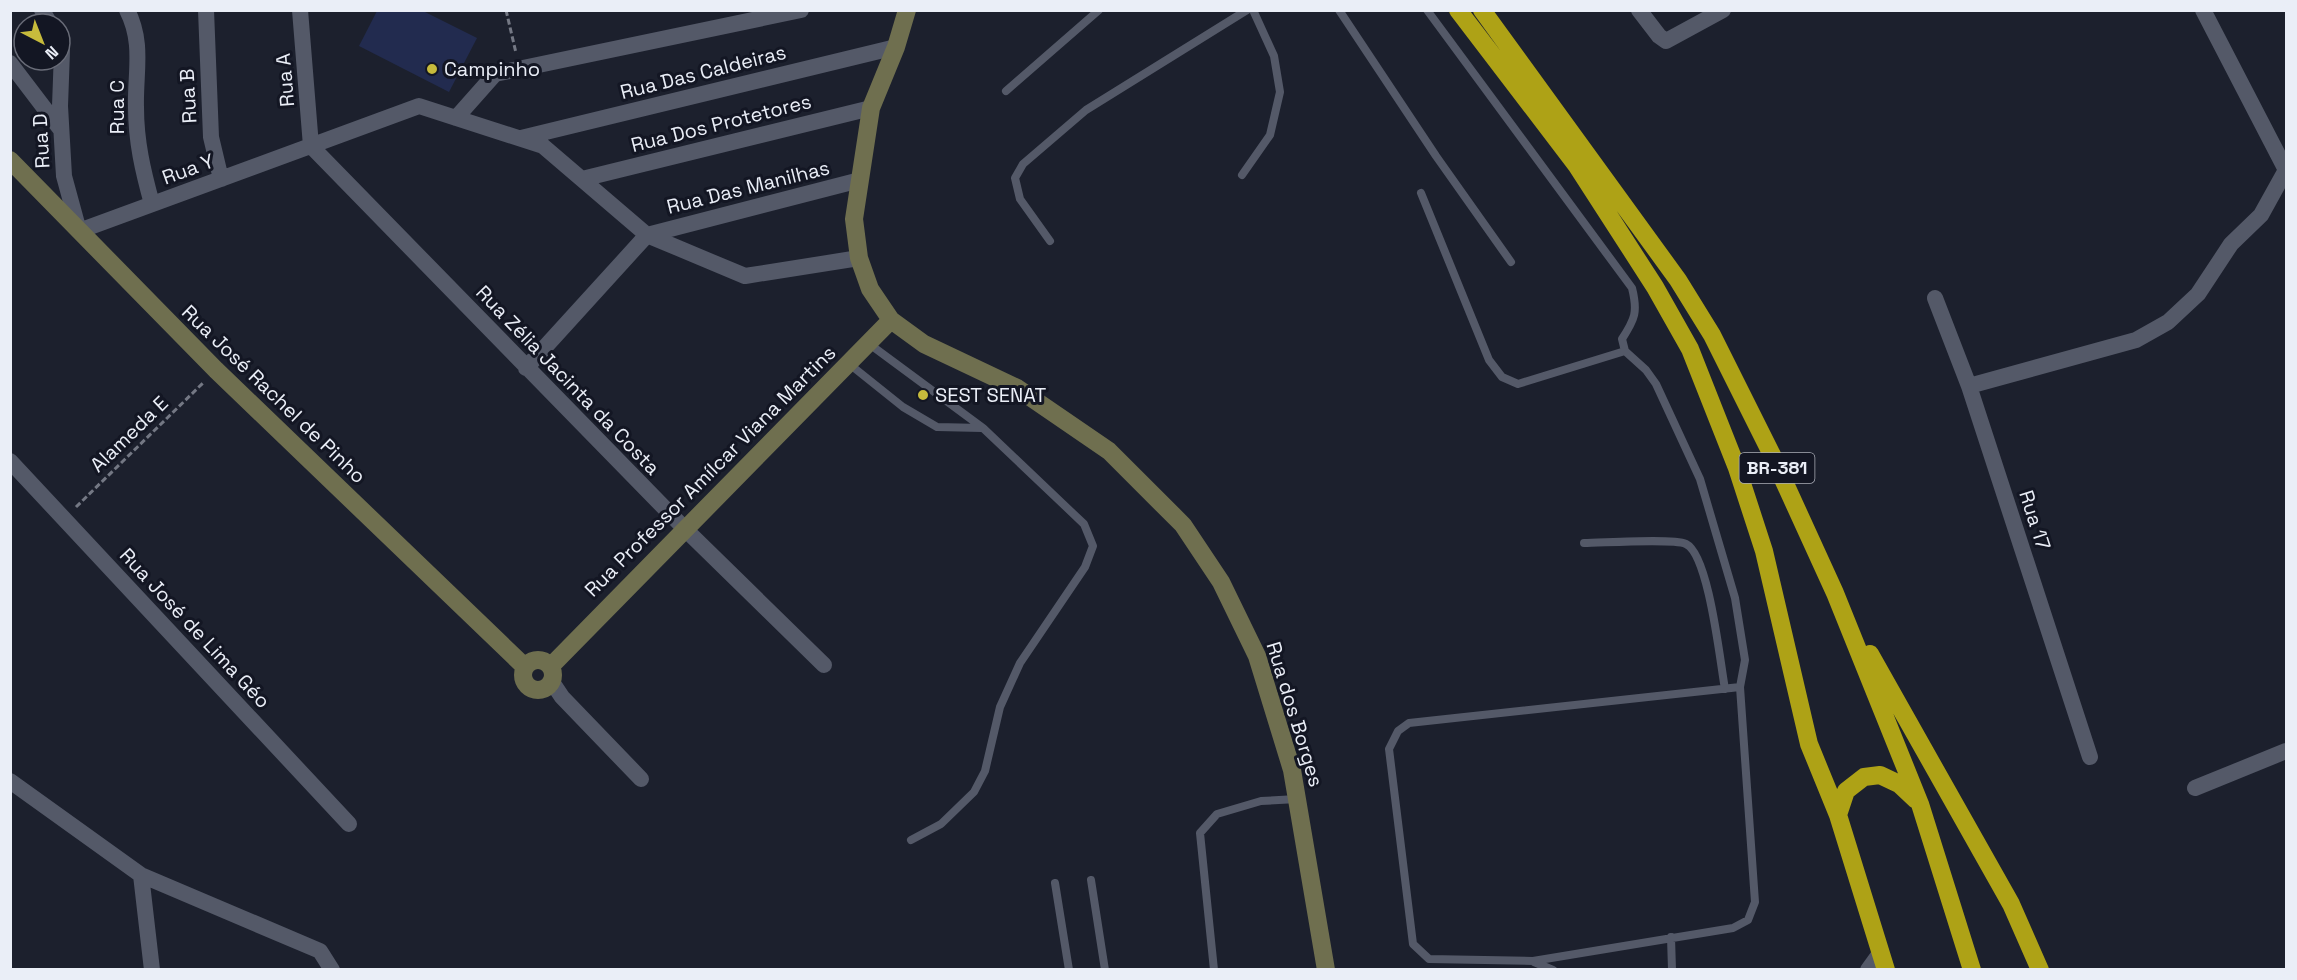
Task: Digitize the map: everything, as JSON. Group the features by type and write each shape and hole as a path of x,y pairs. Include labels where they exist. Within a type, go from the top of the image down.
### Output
{"highway":[{"name":"BR-381","path":"1458,10 1576,166 1655,287 1690,349 1737,468 1764,551 1809,744 1838,815 1886,969"},
{"name":"BR-381","path":"1482,10 1671,270 1712,335 1772,455 1835,593 1920,804 1971,969"},
{"path":"1835,593 2012,904 2040,969"},
{"path":"1838,815 1846,790 1864,777 1880,775 1899,784 1920,804"}],"street":[{"name":"Rua C","path":"127,10 139,52 136,106 139,154 152,204"},
{"name":"Rua B","path":"206,10 211,137 221,179"},
{"name":"Rua A","path":"300,10 311,146"},
{"path":"456,118 495,74 801,10"},
{"name":"Rua dos Borges","path":"907,10 896,47 871,108 854,219 859,258 870,289 891,320 924,344 1017,388 1109,451 1183,525 1221,582 1257,656 1292,770 1326,969"},
{"path":"1639,10 1659,36 1666,40 1723,10"},
{"path":"1970,386 2136,340 2169,322 2198,294 2231,243 2261,215 2286,170 2204,10"},
{"name":"Rua Das Caldeiras","path":"520,138 896,47"},
{"path":"10,63 61,130"},
{"name":"Rua D","path":"62,72 61,130 64,176 79,231"},
{"name":"Rua Y","path":"79,231 419,106 543,146 647,235 745,276 859,258"},
{"name":"Rua Dos Protetores","path":"582,179 871,108"},
{"name":"Rua Zélia Jacinta da Costa","path":"311,146 685,529 824,665"},
{"name":"Rua José Rachel de Pinho","path":"10,160 216,370 543,670 641,779"},
{"name":"Rua Das Manilhas","path":"647,235 860,180"},
{"path":"526,368 647,235"},
{"name":"Rua 17","path":"1935,298 1970,386 2090,757"},
{"name":"Rua Professor Amílcar Viana Martins","path":"543,670 891,320"},
{"name":"Rua José de Lima Géo","path":"10,461 349,824"},
{"path":"2195,788 2286,751"},
{"path":"10,781 141,875 320,951 332,969"},
{"path":"141,875 152,969"},
{"path":"1868,969 1881,952"}],"lane":[{"path":"1006,91 1099,10"},
{"path":"1050,241 1020,199 1015,178 1023,164 1086,110 1247,10"},
{"path":"1242,175 1270,135 1280,92 1274,56 1253,10"},
{"path":"1339,10 1436,156 1511,262"},
{"path":"1427,10 1632,288 1637,307 1631,326 1622,339 1625,351 1646,370 1656,384 1700,479 1735,598 1745,660 1740,687 1755,902 1748,920 1733,928 1533,961 1429,959 1413,944 1389,748 1398,731 1409,723 1740,687"},
{"path":"1421,193 1489,360 1502,377 1518,384 1625,351"},
{"path":"868,343 983,428 1084,524 1093,546 1085,567 1020,663 1000,707 985,771 974,792 941,824 911,840"},
{"path":"848,363 903,407 937,427 983,428"},
{"path":"1584,543 1669,542 1686,544 1698,556 1706,578 1725,689"},
{"path":"1214,969 1200,833 1218,814 1261,801 1297,799"},
{"path":"1091,880 1105,969"},
{"path":"1055,883 1069,969"},
{"path":"1671,937 1672,969"},
{"path":"1533,961 1553,969"}],"path":[{"path":"506,10 520,69"},
{"name":"Alameda E","path":"63,519 216,370"}],"shaded area":[{"name":"Campinho","path":"377,11 423,11 477,38 449,92 359,46"}],"place":[{"name":"Campinho","path":"432,69"},
{"name":"SEST SENAT","path":"923,395"}]}
